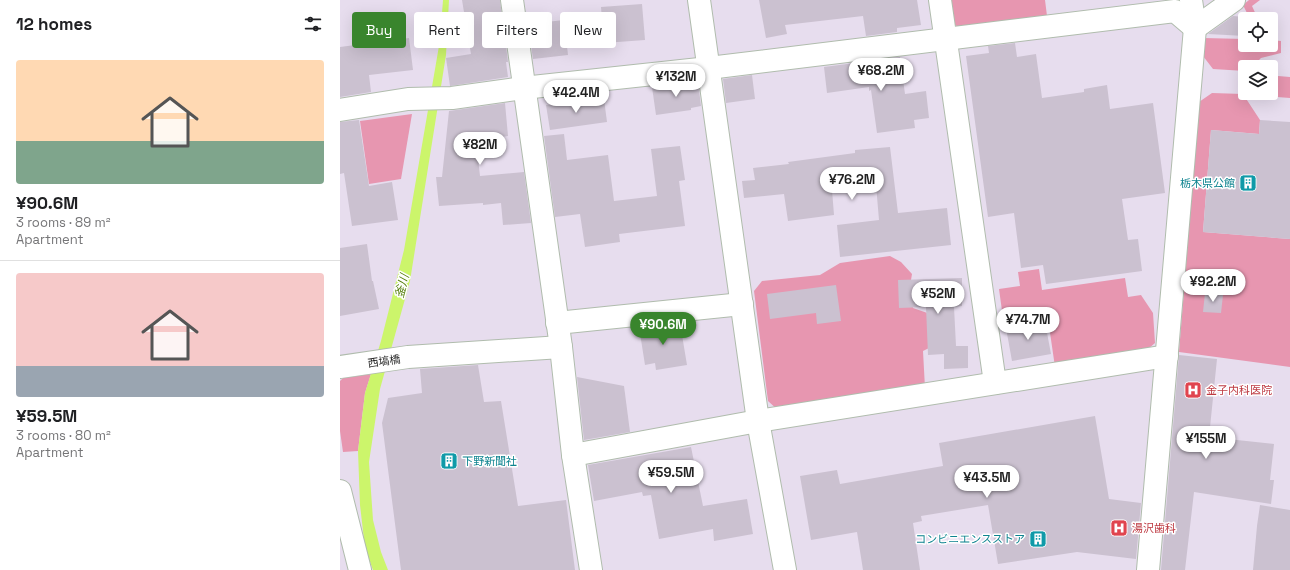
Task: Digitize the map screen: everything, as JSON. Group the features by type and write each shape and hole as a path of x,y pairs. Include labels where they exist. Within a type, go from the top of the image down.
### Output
{"street":[{"path":"512,0 523,88 561,347 572,455 591,570"},
{"path":"699,0 758,421 785,570"},
{"path":"940,0 995,383"},
{"path":"1195,28 1234,0"},
{"path":"340,110 408,99 452,98 523,88 709,68 946,39 1177,4 1195,28 1148,570"},
{"path":"557,323 742,304"},
{"name":"西塙橋","path":"350,366 408,357 561,347"},
{"path":"572,455 758,421 1167,356"},
{"path":"340,491 360,570"}],"shaded area":[{"path":"951,0 1045,0 1047,16 959,28 954,24"},
{"path":"1249,0 1260,0 1252,6 1255,12 1246,12 1243,5"},
{"path":"1203,38 1238,39 1238,52 1278,52 1278,41 1281,41 1281,53 1261,58 1259,60 1238,60 1238,71 1213,69 1203,56"},
{"path":"1278,76 1290,77 1290,98 1278,97"},
{"path":"1212,93 1238,94 1238,100 1247,100 1260,120 1259,134 1211,130 1203,232 1290,239 1290,367 1179,352 1199,102"},
{"path":"412,114 401,179 369,184 360,121"},
{"path":"890,256 901,262 912,274 909,292 913,308 933,315 933,346 923,351 925,388 780,412 768,401 754,291 762,281 820,275 840,263"},
{"path":"1039,269 1042,290 1125,278 1128,297 1141,295 1153,313 1155,343 1141,355 1055,367 1047,312 1003,318 999,289 1020,286 1018,272"},
{"path":"371,374 365,393 358,451 343,452 340,431 340,381 343,378"}],"water":[{"path":"443,0 449,0 448,12 442,12"},
{"name":"釜川","path":"439,48 446,48 410,281 380,389 369,462 373,520 381,552 388,570 373,570 365,548 360,505 358,451 365,393 381,341 404,250"}],"building":[{"path":"462,0 500,0 502,12 482,12 482,48 506,48 508,77 450,86 446,58 471,54 470,48 474,48 474,12 464,12"},
{"path":"759,0 917,0 921,25 897,28 897,32 866,36 863,16 785,25 787,34 766,38"},
{"path":"642,4 645,40 616,42 616,12 601,12 601,7"},
{"path":"1233,16 1238,16 1238,36 1208,34"},
{"path":"560,20 560,48 567,48 568,55 533,59 531,48 552,48 552,21"},
{"path":"406,38 409,38 413,70 369,75 371,92 340,97 340,47 352,45 352,48 406,48"},
{"path":"1015,43 1017,57 1036,54 1042,98 1084,92 1084,89 1107,85 1110,109 1153,103 1165,193 1122,199 1128,240 1138,239 1142,271 1046,284 1043,265 1021,268 1014,213 988,217 966,56 989,53 988,46"},
{"path":"900,57 905,94 926,91 929,118 914,120 915,128 877,133 871,90 869,91 869,87 827,93 824,67"},
{"path":"752,75 755,99 726,103 723,79"},
{"path":"698,82 701,106 691,108 691,110 656,115 652,87"},
{"path":"604,99 607,122 550,130 546,105"},
{"path":"505,103 508,136 476,141 480,176 524,172 531,223 503,225 501,203 439,206 436,177 442,177 449,111"},
{"path":"359,120 369,186 392,182 398,220 352,226 344,173 340,174 340,122"},
{"name":"栃木県公館","path":"1260,120 1290,122 1290,239 1203,232 1211,130 1259,134"},
{"path":"564,134 567,160 608,155 614,201 657,196 651,149 680,146 685,180 679,181 685,226 619,234 620,242 585,247 580,214 555,217 544,136"},
{"path":"890,147 898,213 947,208 951,245 840,257 837,225 879,220 876,185 832,190 834,215 788,221 784,194 744,198 742,181 755,180 753,168 789,164 788,162 855,153 855,150"},
{"path":"367,244 372,281 379,309 340,316 340,248"},
{"path":"962,278 962,306 954,307 956,346 968,346 968,368 944,369 944,354 928,355 926,307 899,308 898,280"},
{"path":"836,285 841,321 817,324 816,313 770,319 767,294"},
{"path":"1205,293 1223,295 1221,313 1203,312"},
{"path":"1045,322 1051,354 1012,361 1006,328"},
{"path":"680,323 687,365 656,370 655,363 645,365 639,327"},
{"path":"1179,355 1217,359 1209,437 1274,444 1270,480 1274,480 1271,504 1194,492 1185,570 1161,570"},
{"name":"下野新聞社","path":"478,365 484,402 501,401 518,506 566,500 575,570 401,570 382,423 388,398 422,393 420,369"},
{"path":"577,377 624,386 630,432 584,440"},
{"path":"1095,416 1109,499 1141,503 1136,559 1077,552 998,564 988,505 921,516 922,521 913,523 920,570 863,570 857,532 811,540 800,476 837,470 840,484 943,466 939,443"},
{"path":"691,447 703,506 747,499 753,534 714,541 713,529 659,539 651,495 643,496 642,492 594,501 588,465"},
{"path":"1260,505 1290,510 1290,570 1253,570"}],"place":[{"name":"栃木県公館","path":"1248,183"},
{"name":"金子内科医院","path":"1193,390"},
{"name":"下野新聞社","path":"449,461"},
{"name":"湯沢歯科","path":"1119,528"},
{"name":"コンビニエンスストア","path":"1038,539"}]}
